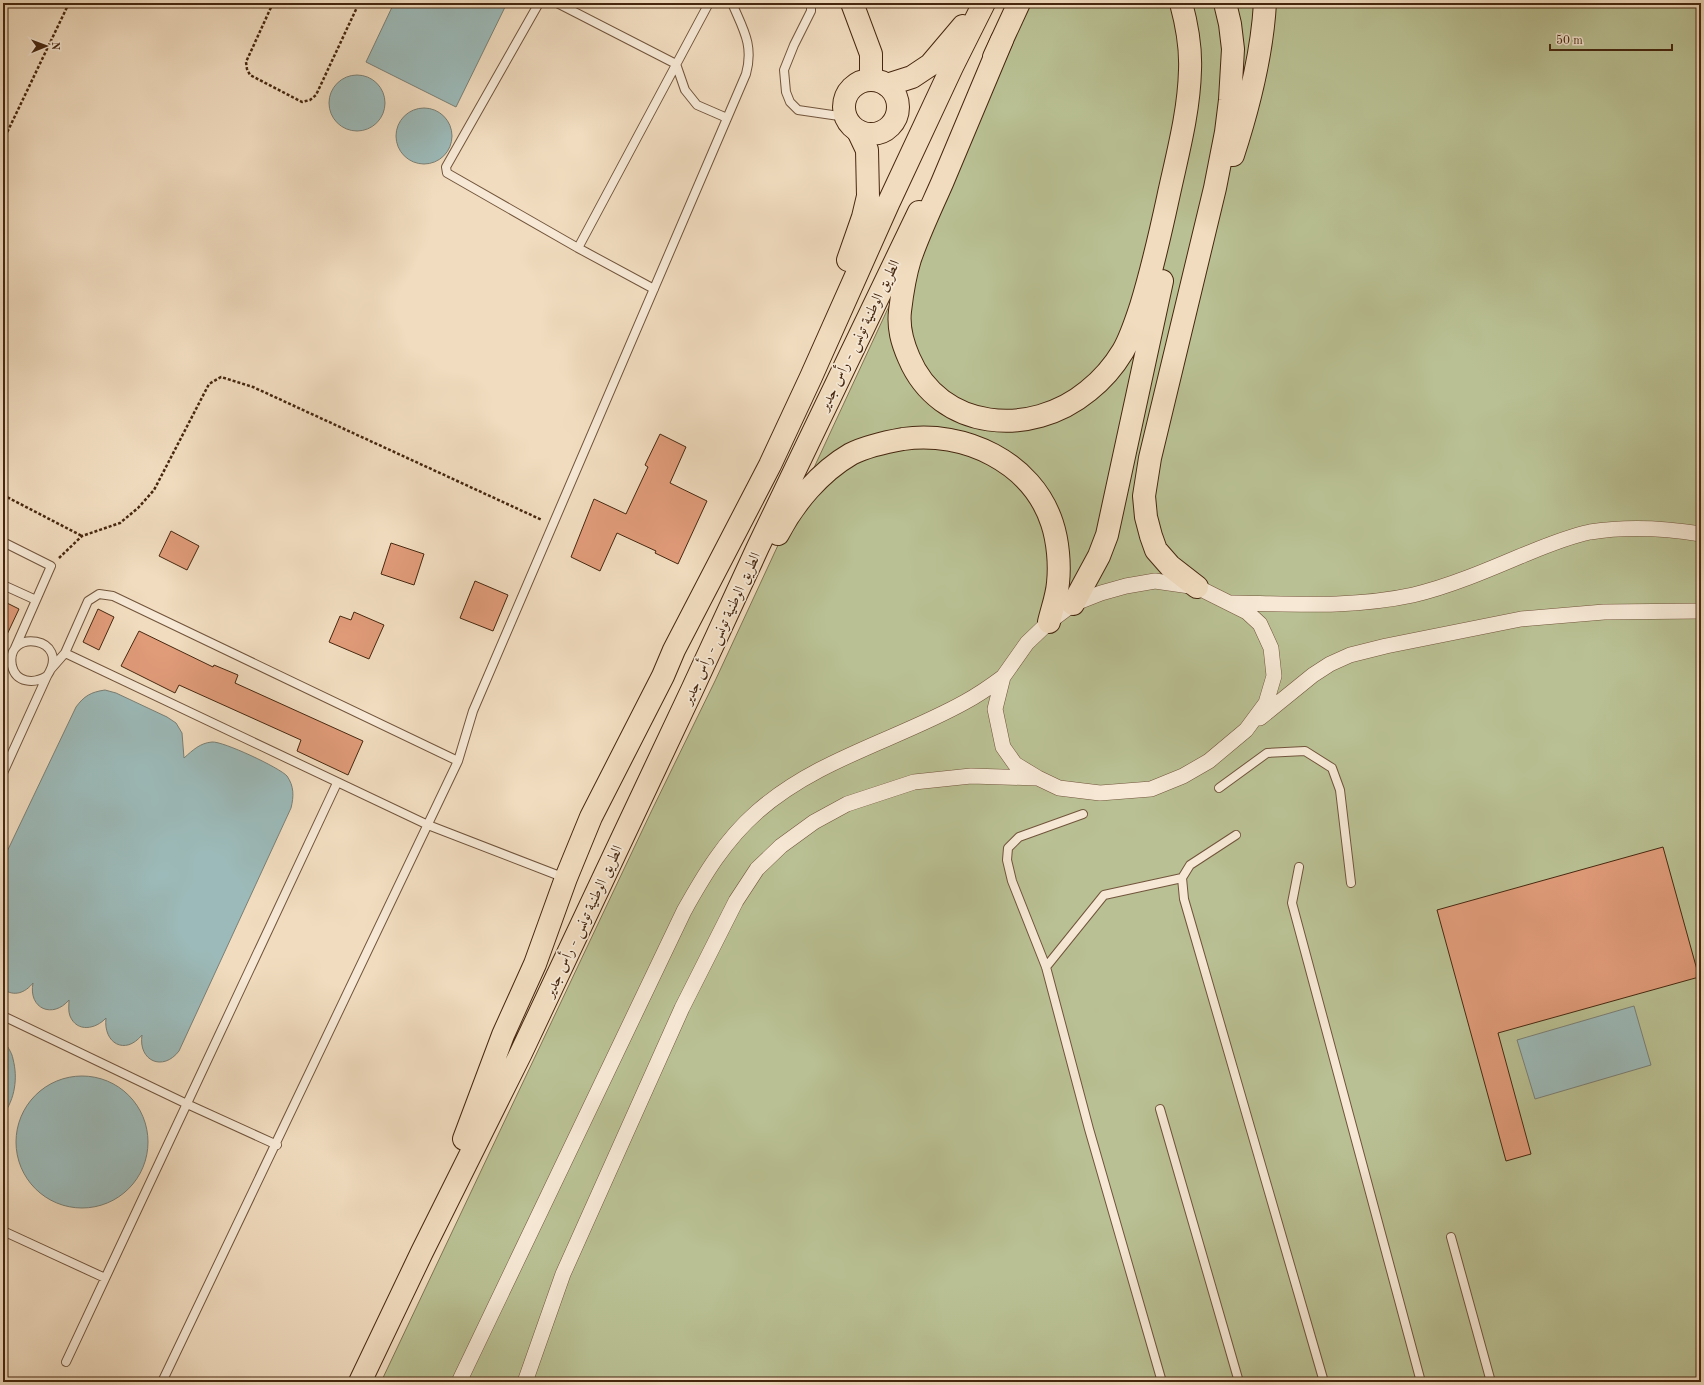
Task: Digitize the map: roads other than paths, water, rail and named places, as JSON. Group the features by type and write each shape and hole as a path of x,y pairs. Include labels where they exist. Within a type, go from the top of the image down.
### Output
{"main road":[{"path":"852,3 871,54 879,83 894,93 898,103 898,113 894,122 887,130 877,134 867,134 852,124"},
{"name":"الطريق الوطنية تونس - رأس جدير","path":"360,1382 422,1252 521,1053 833,390 1019,3"},
{"path":"1002,40 910,260 900,313 900,333 914,369 926,386 939,399 971,415 989,419 1011,421 1030,420 1053,413 1087,392 1112,367 1124,350 1133,330 1157,250 1187,103 1190,70 1189,42 1181,3"},
{"path":"1073,604 1099,556 1107,535 1147,348 1195,136 1200,110 1203,61 1202,39 1195,3"},
{"path":"1197,587 1170,566 1156,550 1146,517 1144,496 1150,458 1215,188 1226,132 1230,100 1232,49 1225,3"},
{"path":"1194,276 1247,109 1261,51 1265,3"},
{"path":"811,377 819,334 851,252 868,196 867,150 852,124 844,105 848,92 858,83 879,83 912,77 930,65 953,36 982,6"},
{"name":"الطريق الوطنية تونس - رأس جدير","path":"422,1252 504,1035 535,964 566,878 591,817 663,676 674,650 770,465 882,217 982,6"},
{"path":"715,640 769,550 785,520 796,504 821,478 852,454 874,445 916,438 938,438 961,442 982,449 1002,460 1021,474 1034,490 1052,523 1055,537 1058,584 1049,622"}],"street":[{"path":"1231,603 1338,605 1378,602 1414,594 1483,572 1556,542 1589,533 1612,530 1670,529 1701,534"},
{"path":"1246,730 1266,703 1274,676 1271,648 1260,624 1247,612 1197,587 1155,581 1126,586 1101,593 1073,604 1049,622 1027,643 1003,678 995,710 1003,747 1015,764 1038,778 1059,788 1100,793 1150,789 1183,776 1209,761 1313,675 1330,664 1350,655 1456,631 1521,619 1604,612 1701,611"},
{"path":"459,1382 684,911 708,868 730,839 757,811 802,779 965,702 1003,678"},
{"path":"525,1382 563,1274 682,1008 736,901 757,869 781,846 814,822 846,804 914,782 970,776 1038,778"}],"lane":[{"path":"539,3 446,166 446,170 448,173 578,248 654,289"},
{"path":"557,3 676,64 686,90 697,105 727,118"},
{"path":"578,248 709,3"},
{"path":"162,1382 277,1145 458,761 473,711 746,74 750,60 748,43 732,3"},
{"path":"811,3 811,11 794,45 784,70 786,92 790,102 798,110 852,124"},
{"path":"3,542 51,566 12,657 13,669 17,676 24,680 32,682 40,680 49,673 65,654 88,601 99,594 113,596 458,761"},
{"path":"3,585 36,600"},
{"path":"3,666 12,657 18,646 24,642 33,640 40,642 47,647 52,654 53,662 49,673 3,773"},
{"path":"65,654 428,825 566,878"},
{"path":"1219,788 1267,753 1305,751 1332,768 1340,790 1351,883"},
{"path":"66,1362 337,783"},
{"path":"1083,814 1019,837 1008,848 1007,860 1012,881 1046,967 1089,1129 1162,1382"},
{"path":"1236,835 1190,865 1182,878 1184,899 1324,1382"},
{"path":"1299,867 1292,903 1421,1382"},
{"path":"1046,967 1104,895 1182,878"},
{"path":"3,1016 187,1104 277,1145"},
{"path":"1160,1109 1239,1382"},
{"path":"3,1231 105,1278"},
{"path":"1451,1237 1491,1382"}],"water":[{"path":"394,3 507,3 456,107 366,62"},
{"path":"351,75 363,75 373,79 381,87 385,97 385,109 381,119 373,127 363,131 351,131 341,127 333,119 329,109 329,97 333,87 341,79"},
{"path":"418,108 430,108 440,112 448,120 452,130 452,142 448,152 440,160 430,164 418,164 408,160 400,152 396,142 396,130 400,120 408,112"},
{"path":"105,690 116,693 167,717 176,723 182,733 184,758 197,747 212,742 218,743 239,750 274,767 287,776 292,787 293,799 291,808 179,1051 166,1061 153,1061 148,1057 142,1044 142,1035 129,1045 116,1044 108,1034 106,1018 102,1022 92,1027 87,1028 77,1025 70,1016 69,1000 63,1006 56,1009 49,1010 43,1008 38,1005 34,999 32,992 33,983 19,993 11,993 3,989 3,860 76,707 88,695"},
{"path":"1634,1006 1651,1065 1535,1099 1517,1040"},
{"path":"3,1039 12,1056 15,1081 13,1095 3,1115"},
{"path":"82,1076 107,1081 119,1087 133,1100 143,1117 148,1142 143,1167 137,1179 124,1193 107,1203 82,1208 57,1203 45,1197 31,1184 21,1167 16,1142 21,1117 27,1105 40,1091 57,1081"}]}
